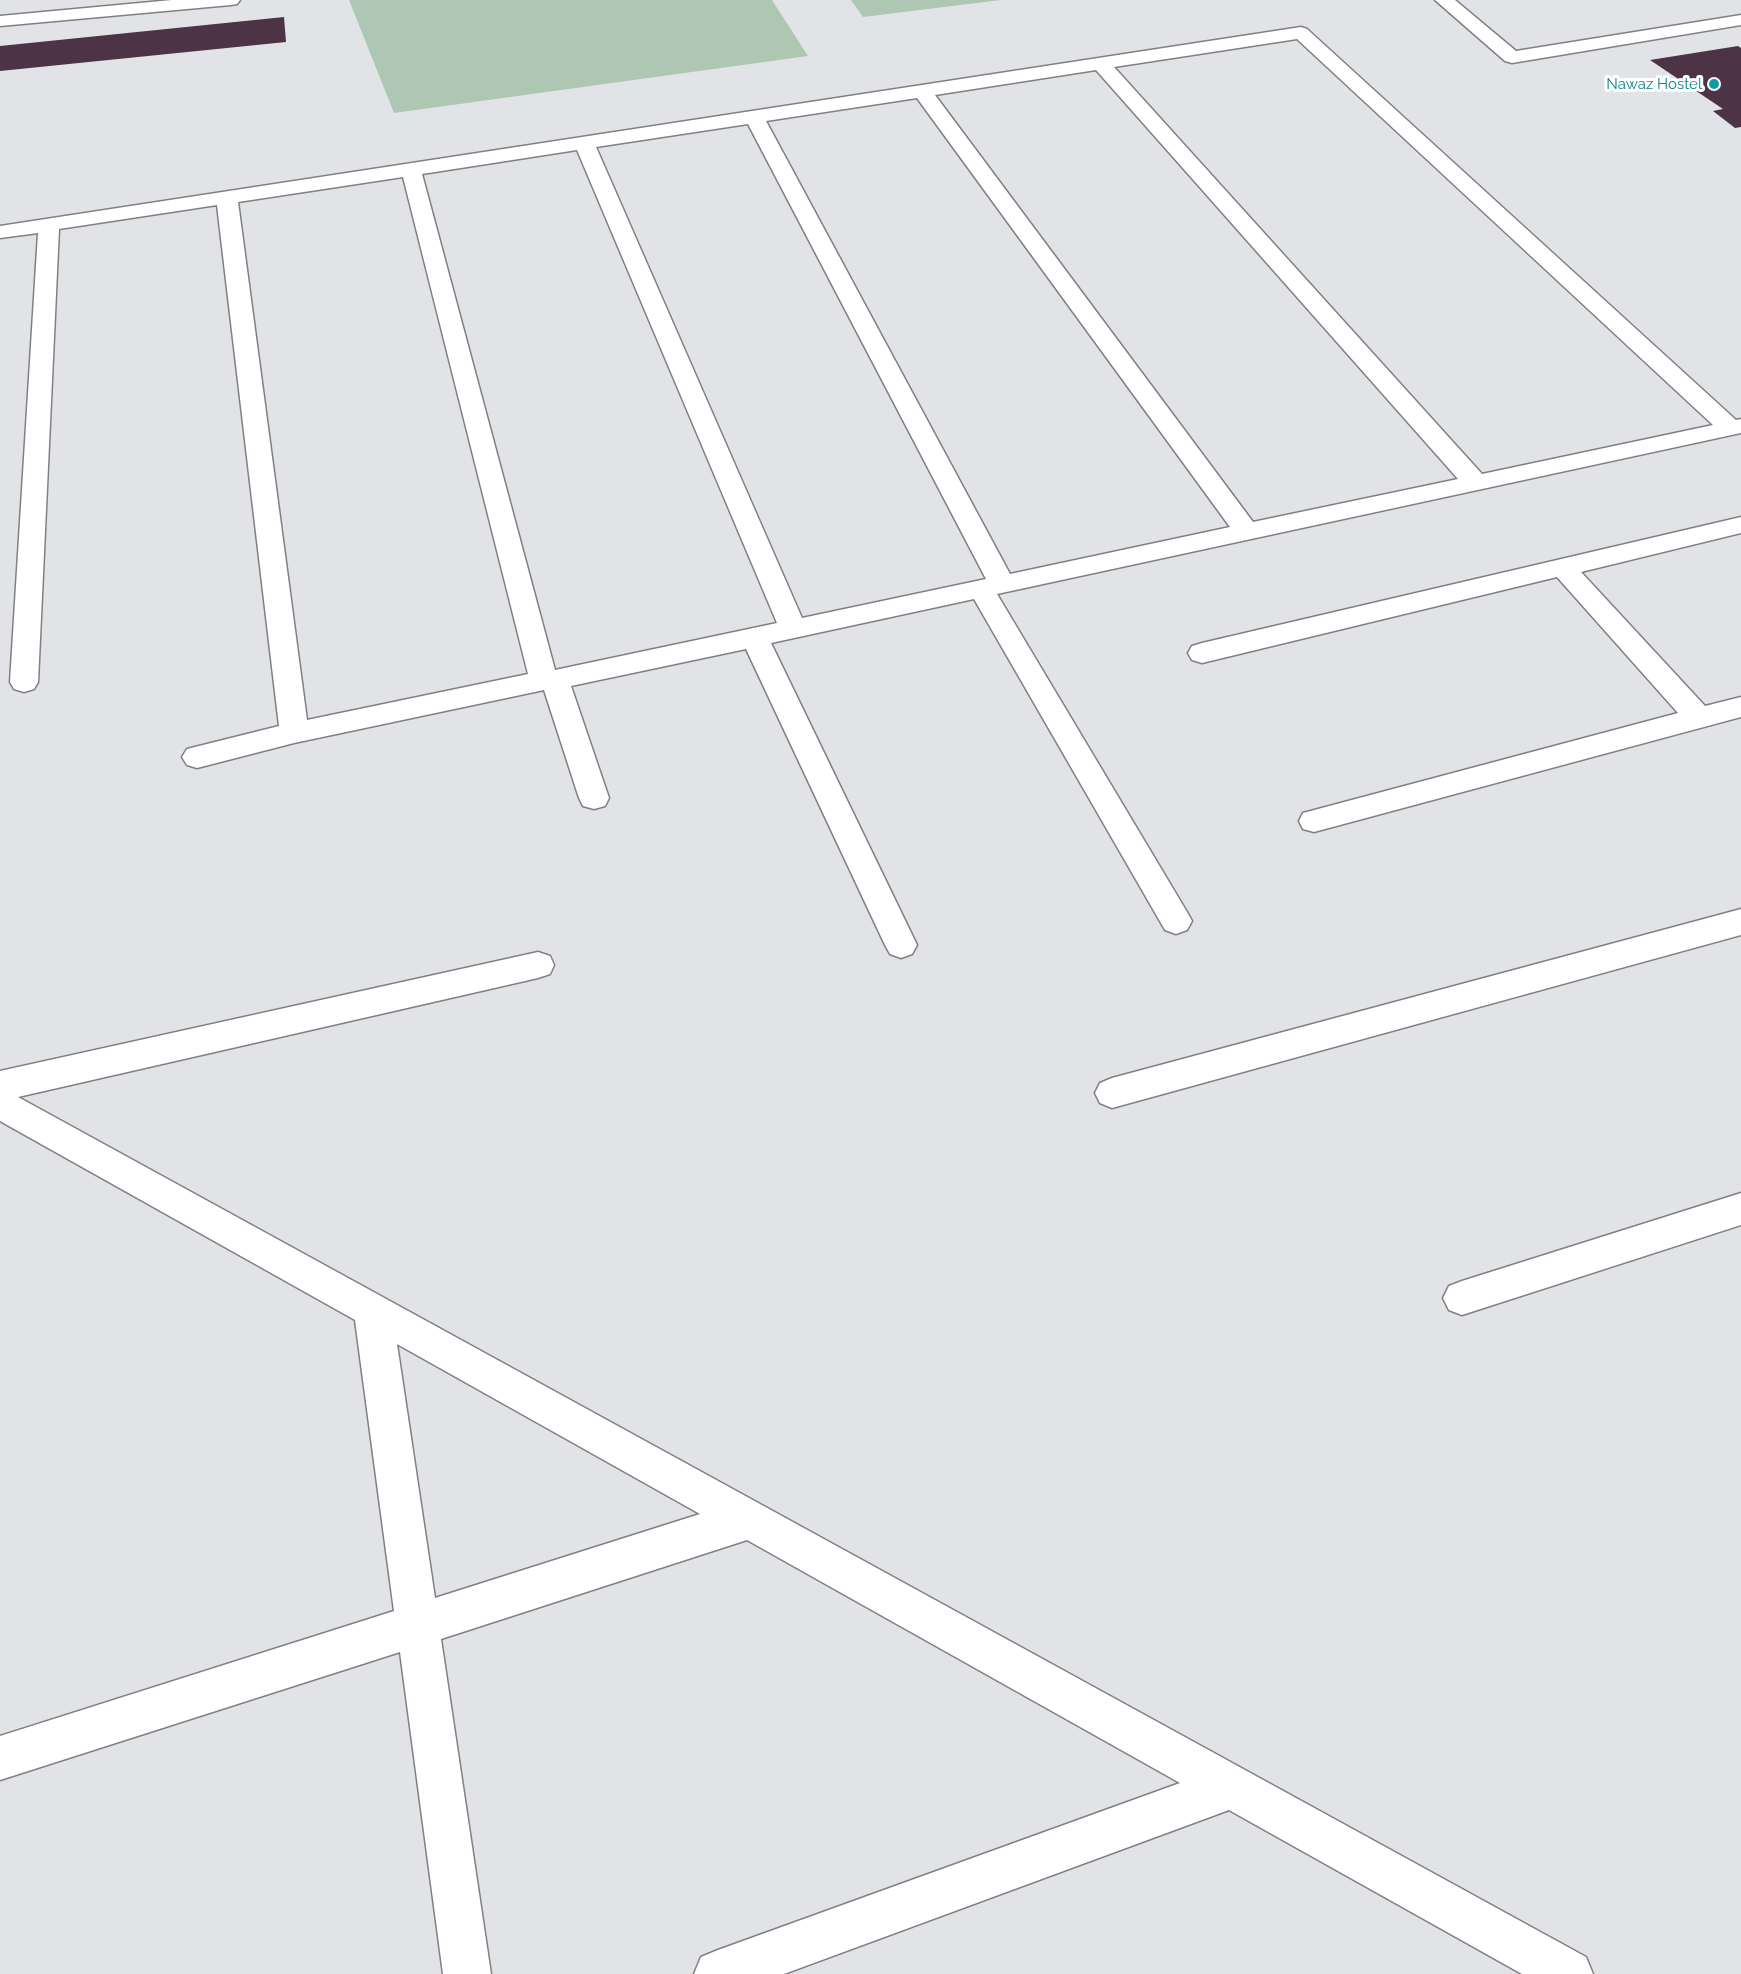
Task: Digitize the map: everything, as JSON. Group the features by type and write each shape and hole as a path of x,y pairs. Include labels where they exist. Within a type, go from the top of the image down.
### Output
{"street":[{"path":"0,21 231,0"},
{"path":"1444,0 1512,57 1741,20"},
{"path":"0,232 1301,33 1736,427"},
{"path":"1101,64 1476,483"},
{"path":"922,91 1247,532"},
{"path":"754,117 991,586 1176,921"},
{"path":"584,143 793,629"},
{"path":"411,169 549,680 594,798"},
{"path":"227,198 294,733"},
{"path":"24,682 49,225"},
{"path":"197,757 294,733 793,629 1736,427"},
{"path":"1202,653 1741,525"},
{"path":"1563,568 1699,718"},
{"path":"754,637 901,945"},
{"path":"1314,821 1741,707"},
{"path":"1112,1093 1741,922"},
{"path":"0,1086 538,965"},
{"path":"0,1104 1569,1974"},
{"path":"1462,1298 1741,1209"},
{"path":"373,1311 467,1974"},
{"path":"0,1758 748,1519"},
{"path":"718,1974 1231,1787"}],"green space":[{"path":"349,0 772,0 808,56 394,113"},
{"path":"851,0 1001,0 863,17"}],"building":[{"path":"284,17 286,42 0,71 0,46"},
{"name":"Nawaz Hostel","path":"1738,46 1741,48 1741,127 1735,128 1713,111 1723,109 1650,60"}],"place":[{"name":"Nawaz Hostel","path":"1714,84"}]}
